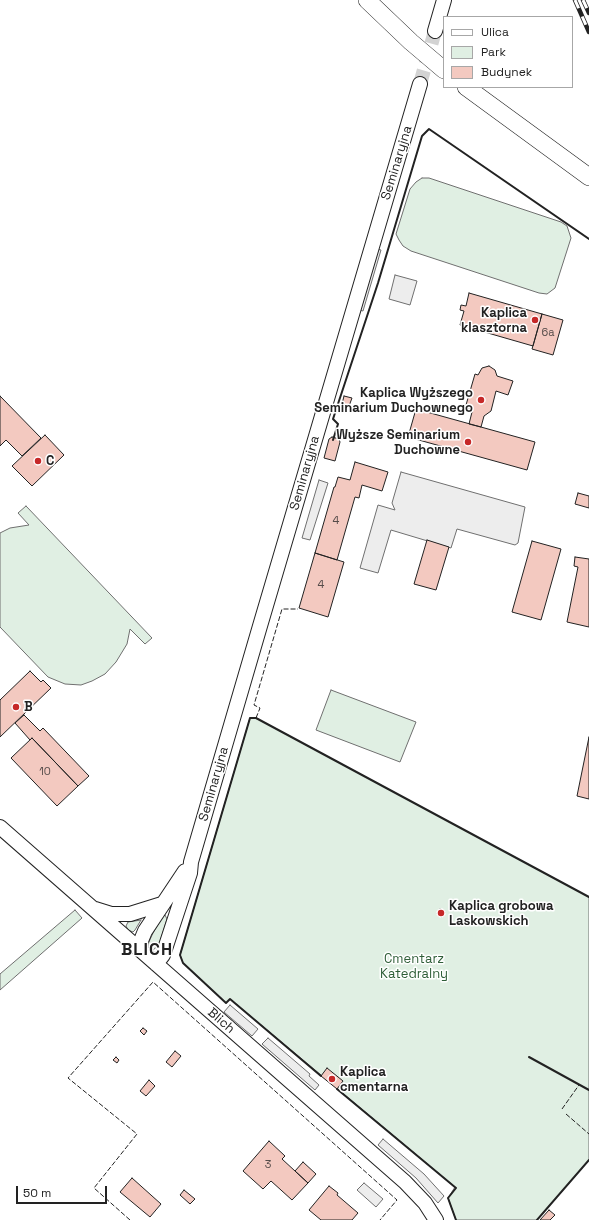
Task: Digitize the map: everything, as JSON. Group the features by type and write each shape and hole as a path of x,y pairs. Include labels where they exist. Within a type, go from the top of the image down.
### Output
{"main road":[{"path":"367,0 443,69"},
{"path":"467,88 589,177"}],"street":[{"path":"435,31 444,0"},
{"name":"Seminaryjna","path":"156,964 164,955 190,873 191,862 420,84"},
{"name":"Blich","path":"0,827 405,1182 425,1203 436,1220"},
{"name":"Seminaryjna","path":"138,948 145,931 191,862"},
{"path":"91,907 111,914 130,914 162,904"}],"green space":[{"path":"422,178 429,178 561,222 567,226 571,238 555,288 547,294 539,293 411,251 403,246 396,234 410,189"},
{"path":"26,506 152,638 145,644 130,629 127,644 116,662 105,674 81,685 65,684 48,677 0,627 0,533 10,528 29,525 18,513"},
{"path":"331,690 416,722 400,762 316,730"},
{"name":"Cmentarz Katedralny","path":"250,718 256,718 589,897 589,1160 537,1220 456,1220 448,1198 455,1187 230,999 226,1003 183,963 180,955"},
{"path":"75,910 82,918 0,990 0,974"},
{"path":"165,915 167,919 159,945 153,950 150,949 148,944 153,933"},
{"path":"141,920 133,932 128,930 126,926 128,922"}],"shaded area":[{"path":"377,249 381,250 363,311 359,310"},
{"path":"395,275 417,281 410,305 389,299"},
{"path":"401,472 525,507 518,543 515,545 457,529 451,548 391,530 378,573 360,568 378,505 395,510 392,503"},
{"path":"319,480 328,483 310,540 302,538"},
{"path":"230,1005 258,1029 252,1036 224,1012"},
{"path":"268,1038 310,1074 309,1076 319,1085 315,1090 262,1044"},
{"path":"383,1139 424,1174 444,1196 438,1203 416,1178 378,1145"},
{"path":"364,1183 383,1199 376,1207 357,1190"}],"building":[{"path":"469,293 542,314 533,346 460,325 464,311 460,310 461,305 466,306"},
{"path":"542,314 563,320 553,355 532,349"},
{"name":"Kaplica Wyższego Seminarium Duchownego","path":"489,366 495,370 497,376 513,381 508,395 496,391 491,411 484,416 481,427 469,424 472,412 466,405 475,374 478,375 482,368"},
{"path":"0,396 41,438 22,456 6,440 0,446"},
{"path":"344,396 352,398 349,406 342,404"},
{"path":"416,409 535,442 527,470 408,437"},
{"name":"C","path":"45,435 64,455 32,486 12,466"},
{"path":"332,437 339,439 340,442 335,461 324,458 329,439"},
{"path":"355,462 388,472 382,491 362,485 359,498 355,497 337,560 315,553 338,477 350,480"},
{"path":"578,493 589,496 589,508 575,504"},
{"path":"427,540 449,547 436,590 414,584"},
{"path":"532,541 561,549 541,620 512,612"},
{"path":"315,553 344,562 328,617 299,608"},
{"path":"575,557 589,559 589,627 567,622 578,567 574,566"},
{"name":"B","path":"30,671 41,682 43,680 51,688 0,737 0,700"},
{"path":"24,715 40,731 43,728 89,776 78,786 32,738 30,740 15,723"},
{"path":"589,737 589,799 577,796"},
{"path":"32,738 78,786 57,806 11,758"},
{"name":"Kaplica grobowa Laskowskich","path":"440,909 445,912 442,917 437,914"},
{"path":"143,1028 147,1031 144,1035 140,1031"},
{"path":"175,1051 181,1056 172,1067 166,1062"},
{"path":"116,1057 119,1060 117,1063 113,1060"},
{"name":"Kaplica cmentarna","path":"327,1068 343,1081 337,1089 321,1076"},
{"path":"149,1080 155,1086 146,1096 140,1091"},
{"path":"269,1141 285,1156 282,1159 308,1183 292,1200 271,1181 263,1189 243,1171"},
{"path":"303,1162 316,1174 308,1183 295,1171"},
{"path":"132,1178 161,1204 150,1217 120,1192"},
{"path":"329,1186 358,1213 352,1220 321,1220 309,1210"},
{"path":"184,1190 195,1199 190,1204 180,1195"},
{"path":"549,1210 555,1215 550,1220 540,1220"}],"tunnel":[{"path":"420,84 435,31"}],"railway":[{"path":"575,0 589,32"},
{"path":"583,0 589,13"}],"fence":[{"path":"256,718 260,708 254,705 282,609 298,609"},
{"path":"130,1220 94,1188 137,1134 68,1078 153,982 397,1200 380,1220"},
{"path":"562,1109 579,1085"},
{"path":"566,1114 589,1134"}],"wall":[{"path":"333,440 338,424 333,419 378,283 422,136 429,129 589,239"},
{"path":"321,1076 230,999 226,1003 183,963 180,955 250,718 256,718 589,897"},
{"path":"529,1057 589,1090"},
{"path":"337,1089 456,1188 448,1198 456,1220"},
{"path":"537,1220 589,1160"}],"place":[{"name":"Kaplica klasztorna","path":"535,320"},
{"name":"Kaplica Wyższego Seminarium Duchownego","path":"481,400"},
{"name":"Wyższe Seminarium Duchowne","path":"468,442"},
{"name":"C","path":"38,461"},
{"name":"B","path":"16,707"},
{"name":"Kaplica grobowa Laskowskich","path":"441,913"},
{"name":"Kaplica cmentarna","path":"332,1079"}],"district":[{"name":"BLICH","path":"147,950"}]}
